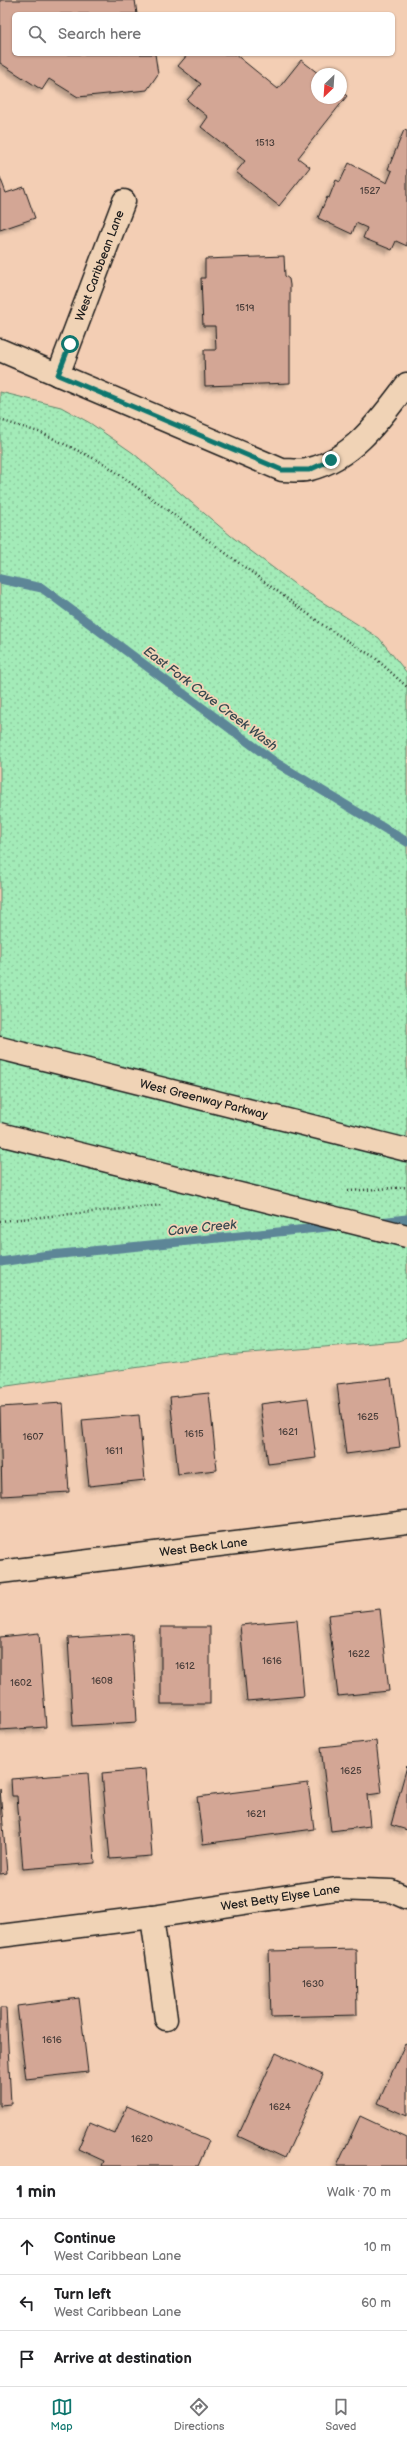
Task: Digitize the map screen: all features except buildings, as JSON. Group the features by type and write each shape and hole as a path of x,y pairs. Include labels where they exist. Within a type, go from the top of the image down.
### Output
{"street":[{"name":"West Caribbean Lane","path":"58,375 124,201"},
{"path":"0,350 282,470 309,470 348,451 358,443 407,384"},
{"name":"West Greenway Parkway","path":"0,1048 397,1147"},
{"path":"0,1134 407,1236"},
{"name":"West Beck Lane","path":"0,1572 407,1522"},
{"name":"West Betty Elyse Lane","path":"0,1936 152,1917 336,1889 391,1892 407,1898"},
{"path":"152,1917 166,2020"}],"path":[{"path":"0,420 42,433 104,464 327,628 374,657 407,687"},
{"path":"0,1222 125,1207"}],"green space":[{"path":"0,392 61,407 90,423 133,453 231,536 297,586 379,638 407,673 407,1338 398,1341 225,1355 0,1387"}],"waterway":[{"name":"East Fork Cave Creek Wash","path":"0,579 42,588 275,762 407,842"},
{"name":"Cave Creek","path":"379,1222 407,1219"},
{"name":"Cave Creek","path":"0,1262 41,1256 337,1226"}],"route":[{"path":"70,344 58,375 282,470 309,470 331,460"}]}
